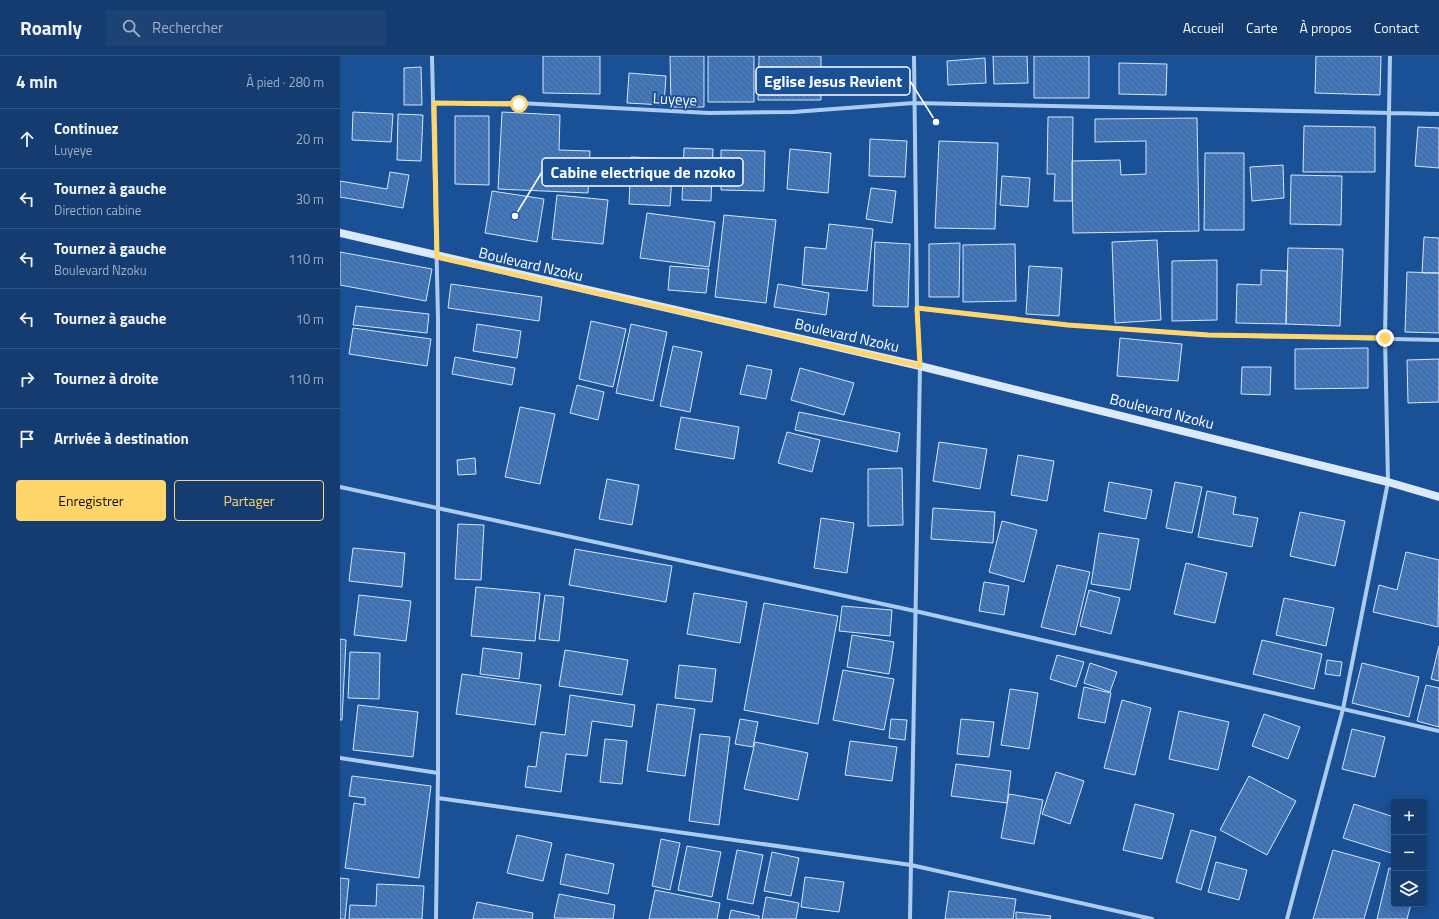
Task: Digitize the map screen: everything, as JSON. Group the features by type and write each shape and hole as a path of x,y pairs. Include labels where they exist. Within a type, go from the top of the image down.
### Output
{"street":[{"path":"432,56 437,257 438,798 436,919"},
{"path":"910,919 920,366 917,308 914,56"},
{"path":"1287,919 1343,709 1388,482 1385,338 1390,56"},
{"name":"Luyeye","path":"434,103 519,104 709,113 793,112 914,103 1439,114"},
{"name":"Boulevard Nzoku","path":"340,233 437,257 920,366 1388,482 1439,497"},
{"path":"917,308 1068,325 1201,334 1439,340"},
{"path":"340,487 915,611 1439,731"},
{"path":"340,758 438,773"},
{"path":"438,798 911,865 1152,919"}],"building":[{"path":"543,56 600,56 600,94 543,93"},
{"path":"670,56 704,56 704,107 671,107"},
{"path":"708,56 754,56 754,102 708,102"},
{"path":"759,56 821,56 821,100 758,100"},
{"path":"993,56 1027,56 1028,83 994,84"},
{"path":"1034,56 1089,56 1089,98 1034,98"},
{"path":"1316,56 1381,56 1380,95 1315,93"},
{"path":"985,58 986,83 948,85 947,61"},
{"path":"1119,63 1167,64 1166,95 1119,94"},
{"path":"421,67 422,105 404,105 404,68"},
{"path":"629,73 666,76 664,105 627,103"},
{"path":"353,112 393,114 391,142 352,140"},
{"path":"502,112 560,115 559,150 590,151 588,193 498,189"},
{"path":"398,114 423,115 421,161 397,160"},
{"path":"455,116 489,116 489,185 455,184"},
{"path":"1048,117 1073,117 1072,201 1054,201 1055,174 1047,174"},
{"path":"1197,118 1199,231 1073,233 1072,161 1120,160 1121,175 1146,174 1146,141 1095,142 1095,119"},
{"path":"1304,126 1375,127 1375,172 1303,172"},
{"path":"1418,127 1439,128 1439,168 1415,166"},
{"path":"870,139 907,141 905,177 869,176"},
{"path":"939,141 998,143 995,229 935,228"},
{"path":"684,148 713,149 711,201 682,200"},
{"path":"790,149 831,153 828,193 787,189"},
{"path":"721,150 765,151 764,191 721,190"},
{"path":"1205,153 1244,153 1244,230 1204,230"},
{"path":"631,157 673,159 670,206 629,204"},
{"path":"1283,165 1284,198 1252,201 1250,167"},
{"path":"390,172 409,175 403,208 340,197 340,181 387,189"},
{"path":"1291,175 1342,176 1341,225 1290,224"},
{"path":"1002,176 1030,178 1028,207 1000,205"},
{"path":"871,188 896,191 892,223 866,219"},
{"path":"492,191 544,199 537,242 485,233"},
{"path":"557,195 608,200 603,244 552,239"},
{"path":"647,213 715,222 709,267 640,258"},
{"path":"724,215 776,220 766,303 715,297"},
{"path":"829,224 873,229 867,291 802,285 805,247 826,249"},
{"path":"1424,237 1439,238 1439,273 1422,273"},
{"path":"1157,240 1161,320 1115,323 1112,242"},
{"path":"875,242 910,244 908,307 873,306"},
{"path":"960,243 959,297 929,297 929,244"},
{"path":"1015,244 1016,301 963,302 963,245"},
{"path":"1288,248 1343,249 1340,326 1286,324"},
{"path":"340,252 432,269 426,301 340,285"},
{"path":"1217,260 1217,320 1172,321 1172,261"},
{"path":"670,266 709,269 706,293 668,290"},
{"path":"1029,266 1062,268 1059,316 1026,314"},
{"path":"1261,270 1287,271 1286,324 1236,323 1237,284 1261,285"},
{"path":"1407,272 1439,273 1439,333 1405,332"},
{"path":"451,284 542,297 539,321 448,308"},
{"path":"778,284 829,293 826,315 774,307"},
{"path":"356,306 429,314 427,333 353,325"},
{"path":"591,321 626,329 613,387 579,379"},
{"path":"477,324 521,331 517,358 473,351"},
{"path":"631,324 667,332 653,401 616,393"},
{"path":"353,328 431,339 427,366 349,354"},
{"path":"1120,338 1182,344 1178,381 1117,376"},
{"path":"673,346 702,352 690,412 660,406"},
{"path":"1368,348 1368,388 1295,389 1295,349"},
{"path":"455,357 515,368 512,385 452,374"},
{"path":"1439,359 1439,402 1408,403 1407,360"},
{"path":"747,365 772,370 766,399 740,394"},
{"path":"1242,367 1271,367 1270,395 1241,394"},
{"path":"800,368 854,383 844,415 791,400"},
{"path":"577,385 604,392 598,420 570,413"},
{"path":"520,407 555,414 540,484 505,477"},
{"path":"799,412 900,433 897,452 795,430"},
{"path":"681,417 739,427 734,459 675,449"},
{"path":"787,432 820,440 812,472 778,463"},
{"path":"939,442 987,449 980,489 933,481"},
{"path":"1018,455 1054,461 1047,501 1011,495"},
{"path":"475,458 476,474 458,475 457,460"},
{"path":"902,468 903,525 868,526 868,469"},
{"path":"607,479 639,485 632,525 599,519"},
{"path":"1109,482 1152,490 1146,519 1104,511"},
{"path":"1175,482 1202,487 1192,533 1166,528"},
{"path":"1207,491 1236,497 1233,514 1258,518 1252,547 1198,537"},
{"path":"933,508 995,512 993,543 931,539"},
{"path":"1300,512 1345,521 1335,566 1290,556"},
{"path":"821,518 854,523 847,573 814,568"},
{"path":"1002,521 1037,530 1024,582 989,572"},
{"path":"458,524 484,525 481,580 455,579"},
{"path":"1099,533 1139,539 1130,590 1091,584"},
{"path":"353,548 405,553 402,587 349,581"},
{"path":"575,549 672,566 666,602 569,585"},
{"path":"1406,552 1439,560 1438,627 1373,612 1379,585 1397,590"},
{"path":"1186,563 1227,573 1215,623 1174,614"},
{"path":"1057,565 1090,572 1075,635 1041,627"},
{"path":"984,582 1009,586 1004,615 979,611"},
{"path":"476,587 540,593 535,641 471,636"},
{"path":"1089,590 1120,598 1111,634 1080,626"},
{"path":"694,593 747,602 740,643 687,634"},
{"path":"359,595 411,601 406,641 354,635"},
{"path":"545,595 564,597 559,641 539,639"},
{"path":"1284,598 1334,608 1326,646 1276,635"},
{"path":"764,603 838,616 818,724 744,710"},
{"path":"842,606 892,610 890,636 839,631"},
{"path":"852,635 894,642 889,674 847,667"},
{"path":"340,639 346,640 342,720 340,720"},
{"path":"1262,640 1322,654 1314,689 1253,674"},
{"path":"1439,646 1439,681 1431,679"},
{"path":"483,648 522,653 519,679 480,674"},
{"path":"565,650 628,660 622,695 559,686"},
{"path":"350,652 380,653 379,699 348,698"},
{"path":"1057,655 1084,662 1076,687 1050,679"},
{"path":"1327,660 1342,662 1340,676 1325,674"},
{"path":"1090,663 1117,672 1110,692 1084,683"},
{"path":"1362,663 1419,677 1409,717 1352,703"},
{"path":"679,665 716,669 712,702 675,698"},
{"path":"843,670 894,679 884,730 833,720"},
{"path":"462,674 541,685 535,725 456,714"},
{"path":"1426,685 1439,688 1439,727 1417,721"},
{"path":"1084,687 1111,693 1105,723 1078,718"},
{"path":"1010,689 1038,693 1029,749 1001,745"},
{"path":"570,695 635,705 632,727 592,721 587,756 566,754 561,792 525,787 528,766 536,767 541,732 565,735"},
{"path":"1122,700 1151,708 1135,775 1104,768"},
{"path":"657,704 695,709 685,776 647,771"},
{"path":"358,705 418,712 413,757 353,750"},
{"path":"1179,711 1229,722 1218,770 1169,759"},
{"path":"1264,714 1300,727 1288,759 1252,746"},
{"path":"740,719 758,722 753,747 735,744"},
{"path":"891,719 907,720 905,740 889,738"},
{"path":"961,719 994,722 989,757 957,754"},
{"path":"1352,729 1385,737 1375,777 1342,769"},
{"path":"700,734 730,737 719,825 689,821"},
{"path":"605,739 627,741 622,784 600,782"},
{"path":"850,741 897,747 892,781 845,775"},
{"path":"755,742 808,753 798,800 744,789"},
{"path":"956,764 1011,771 1007,803 951,796"},
{"path":"1056,772 1084,781 1070,824 1042,814"},
{"path":"352,776 431,786 419,878 345,868 354,803 365,805 365,798 349,796"},
{"path":"1249,776 1296,801 1267,855 1220,830"},
{"path":"1009,794 1043,800 1034,844 1001,838"},
{"path":"1135,804 1174,814 1162,859 1123,850"},
{"path":"1354,804 1391,816 1391,853 1343,838"},
{"path":"1191,830 1216,837 1201,890 1176,882"},
{"path":"517,835 552,843 543,881 507,873"},
{"path":"661,839 680,843 670,890 652,886"},
{"path":"687,846 721,852 712,897 678,890"},
{"path":"737,850 763,855 753,904 727,899"},
{"path":"1333,850 1380,863 1364,919 1313,919"},
{"path":"772,852 799,858 791,896 764,891"},
{"path":"566,854 614,864 608,894 560,884"},
{"path":"1216,862 1247,870 1239,900 1208,892"},
{"path":"1389,868 1391,868 1391,907 1410,907 1407,919 1377,919"},
{"path":"805,877 844,882 839,912 801,907"},
{"path":"340,878 349,879 345,919 340,919"},
{"path":"377,884 424,886 422,919 349,919 350,905 376,906"},
{"path":"655,890 720,903 717,919 649,919"},
{"path":"949,891 1016,899 1013,919 945,919"},
{"path":"559,894 615,905 613,919 554,918"},
{"path":"766,897 799,903 796,919 762,919"},
{"path":"477,902 533,913 532,919 473,919"},
{"path":"731,910 759,916 759,919 729,919"},
{"path":"1016,912 1051,916 1050,919 1016,919"}],"place":[{"name":"Eglise Jesus Revient","path":"936,122"},
{"name":"Cabine electrique de nzoko","path":"515,216"}],"route":[{"path":"519,104 434,103 437,257 920,366 917,308 1068,325 1208,335 1385,338"}]}
